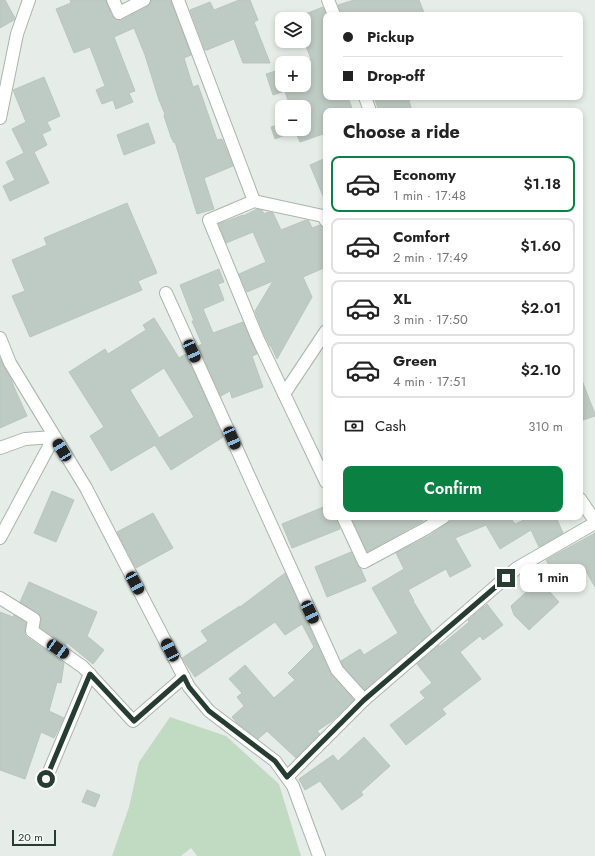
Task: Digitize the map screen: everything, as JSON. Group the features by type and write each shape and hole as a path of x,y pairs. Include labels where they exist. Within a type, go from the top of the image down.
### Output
{"street":[{"path":"0,118 3,85 17,34 29,0"},
{"path":"113,0 120,13 144,0"},
{"path":"178,0 254,201"},
{"path":"328,0 333,12"},
{"path":"323,216 254,201 209,220 257,337 323,476"},
{"path":"166,293 337,670 364,700"},
{"path":"284,394 323,336"},
{"path":"0,338 10,363 86,488 189,687 209,711 275,761 293,786 319,856"},
{"path":"0,448 25,439 54,437"},
{"path":"0,538 54,437"},
{"path":"287,777 364,700 517,568 595,522 583,504"},
{"path":"344,520 364,562 428,522"},
{"path":"0,598 34,619 32,631 83,667 134,721 184,677"},
{"path":"46,779 90,674"}],"green space":[{"path":"170,717 226,736 279,784 301,856 197,856 191,848 181,856 112,856 129,807 139,762"}],"building":[{"path":"0,0 5,0 15,18 0,28"},
{"path":"70,0 106,0 112,16 115,19 122,20 147,7 151,0 171,0 191,55 184,58 193,87 198,85 217,140 222,139 233,166 204,178 214,209 197,214 175,142 174,143 171,137 164,116 165,114 145,55 134,28 114,37 135,91 129,93 133,102 116,109 113,100 102,104 96,90 105,86 90,47 74,53 56,9 71,3"},
{"path":"239,0 250,0 258,20 254,22 270,63 243,63 234,39 205,50 190,10 210,2 214,10"},
{"path":"354,0 419,0 424,12 340,12 338,5"},
{"path":"323,7 325,12 323,12 323,100 349,100 352,108 323,108 323,134 300,142 297,136 311,136 311,100 288,100 285,92 311,92 310,56 307,48 311,48 310,12"},
{"path":"275,71 275,92 282,92 273,95 266,74"},
{"path":"44,77 60,116 47,122 51,130 42,134 47,145 34,152 49,183 10,201 3,186 15,180 6,162 24,153 12,129 26,122 13,90"},
{"path":"375,100 409,100 411,108 378,108"},
{"path":"148,123 155,143 124,155 117,135"},
{"path":"275,126 275,136 282,136 275,139 271,127"},
{"path":"323,159 323,196 310,165"},
{"path":"127,203 157,273 138,281 142,290 30,337 12,296 25,291 12,260 47,245 44,238"},
{"path":"257,209 262,210 264,214 268,212 273,213 281,230 306,220 309,221 312,228 320,225 323,228 323,268 303,277 312,297 277,359 264,334 255,311 273,281 247,292 239,274 266,262 253,232 226,243 219,224 243,216"},
{"path":"219,269 224,282 218,284 224,300 203,309 213,333 243,322 257,354 252,356 263,387 232,398 230,391 221,396 198,346 202,344 192,321 194,321 180,285"},
{"path":"154,318 179,358 186,354 223,437 171,470 155,445 111,471 90,436 104,427 69,372 105,349 108,354 146,330 143,325","holes":["164,368 194,417 159,438 130,390"]},
{"path":"0,358 27,416 0,428"},
{"path":"583,383 595,414 595,416 583,420"},
{"path":"52,491 74,500 56,542 34,533"},
{"path":"323,507 323,520 337,520 340,529 292,548 282,524"},
{"path":"153,513 173,548 136,568 117,532"},
{"path":"352,520 423,520 423,521 367,552"},
{"path":"512,520 515,524 524,520 557,520 563,533 539,547 531,530 500,549 486,525 455,538 471,566 450,577 446,569 408,590 432,632 365,690 343,666 341,661 360,649 364,655 398,633 372,588 404,569 396,553 429,536 451,521"},
{"path":"595,533 595,587 583,566 549,591 559,602 529,630 514,615 511,606 551,569 546,560"},
{"path":"351,552 366,581 327,597 315,567"},
{"path":"285,573 330,673 354,700 332,721 317,731 320,734 296,758 267,731 258,739 237,723 232,717 244,706 237,697 242,693 229,679 245,665 274,698 295,680 288,673 314,647 302,624 285,635 275,622 195,677 182,658 208,641 201,631 240,607"},
{"path":"29,582 97,612 87,636 104,650 93,664 66,642 66,646 40,628 41,616 20,602"},
{"path":"487,604 503,625 483,640 480,636 460,652 481,679 442,709 446,714 406,745 390,725 425,698 420,692 432,683 417,664 469,622 468,620"},
{"path":"0,612 13,617 14,615 26,623 25,634 27,637 64,663 61,683 57,682 49,711 64,718 54,738 41,732 25,779 0,770"},
{"path":"364,737 390,766 361,792 363,795 342,810 320,781 305,790 299,779 333,755 338,761"},
{"path":"87,790 100,795 95,807 82,802"}],"route":[{"path":"46,779 90,674 134,721 184,677 189,687 209,711 275,761 287,777 364,700 506,578"}]}
